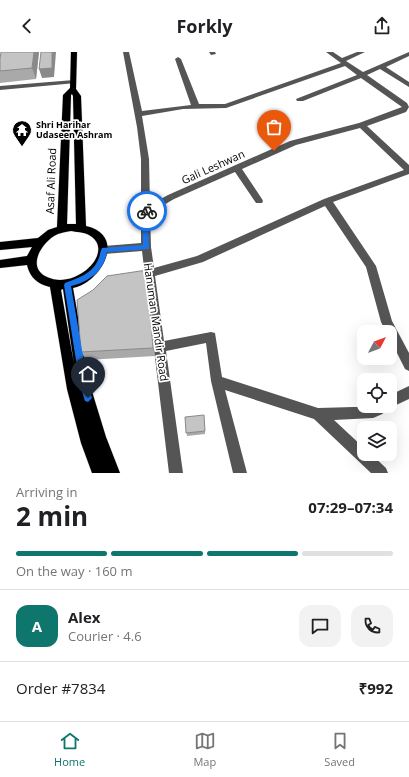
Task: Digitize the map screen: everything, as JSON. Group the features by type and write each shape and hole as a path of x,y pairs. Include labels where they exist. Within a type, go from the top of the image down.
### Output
{"main road":[{"name":"Asaf Ali Road","path":"74,52 74,85 77,96 81,228"},
{"name":"Asaf Ali Road","path":"62,229 67,95 74,85"},
{"path":"81,228 90,230 97,235 102,242 104,250 98,268 89,276 79,281 61,285 45,282 37,276 32,269 31,260 33,252 39,242 52,232 62,229 81,228"},
{"path":"0,246 39,242"},
{"path":"0,264 31,260"},
{"path":"61,285 73,389 88,443 99,473"},
{"path":"61,285 84,385 99,437 113,473"}],"street":[{"name":"Hanuman Mandir Road","path":"126,52 145,159 146,247 176,473"},
{"path":"329,52 362,75"},
{"path":"138,114 170,108 226,106 242,102 343,63 362,52"},
{"path":"300,98 362,75 409,54"},
{"path":"178,59 196,107"},
{"path":"380,66 409,85"},
{"name":"Gali Leshwan","path":"145,212 171,197 293,143 362,125 406,108 404,105 362,75"},
{"path":"0,88 74,85"},
{"path":"150,273 199,259 327,202 409,171 362,125"},
{"path":"237,168 259,201"},
{"path":"327,202 371,266 387,322 408,360"},
{"path":"104,250 146,247"},
{"path":"160,347 211,337 217,381 240,473"},
{"path":"217,381 318,414 357,413"},
{"path":"397,398 409,392"},
{"path":"318,414 381,473"}],"building":[{"path":"1,52 34,52 32,68 0,71"},
{"path":"41,52 52,52 52,68 39,69"},
{"path":"147,270 153,348 81,352 77,300 93,290 107,276"},
{"path":"204,415 205,431 186,433 185,417"}],"way so far":[{"path":"147,211 171,197 274,151"}],"place":[{"name":"Shri Harihar Udaseen Ashram","path":"22,147"}],"route":[{"path":"88,398 84,385 67,285 89,276 98,268 104,250 146,247 145,212 147,211"}]}
